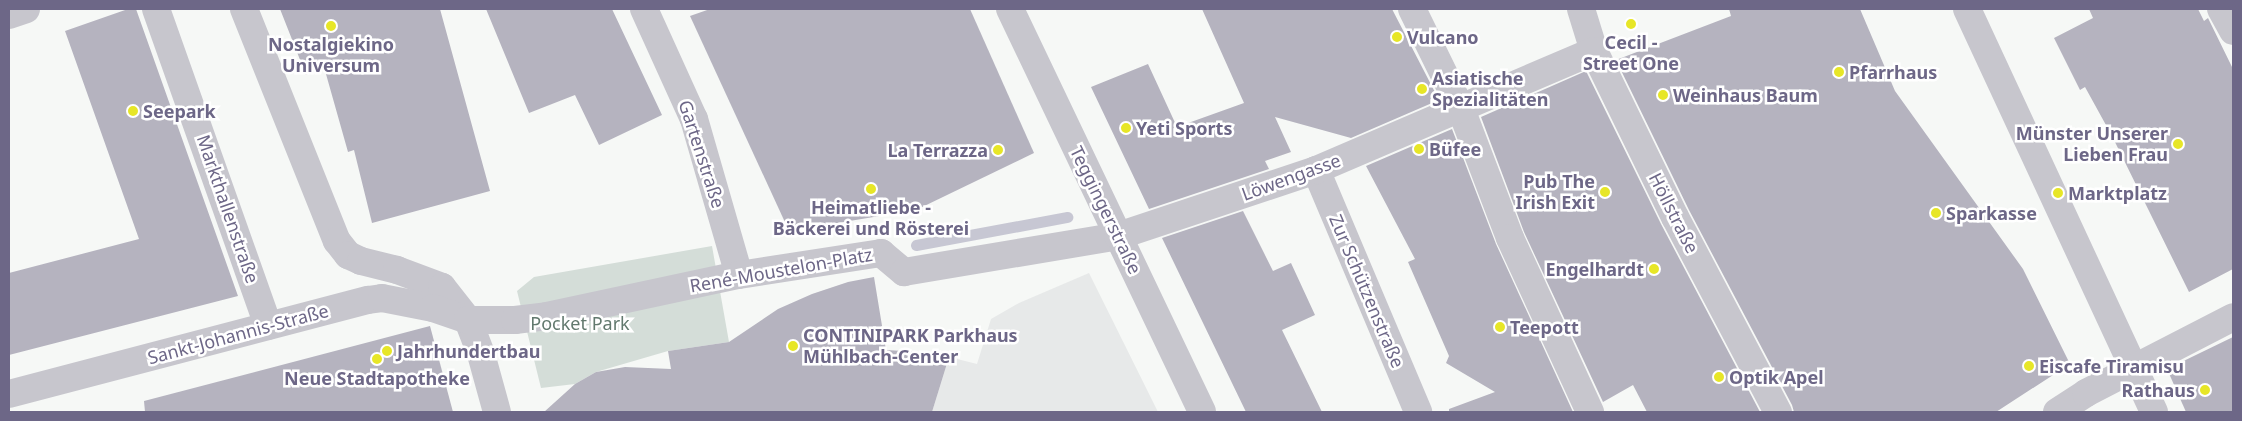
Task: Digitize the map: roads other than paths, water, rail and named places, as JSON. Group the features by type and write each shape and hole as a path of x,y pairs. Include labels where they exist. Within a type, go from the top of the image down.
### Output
{"street":[{"path":"9,15 26,9"},
{"name":"Markthallenstraße","path":"156,9 268,326"},
{"path":"244,9 337,242 348,255 361,261 397,270 442,287 468,320 481,354 497,412"},
{"name":"Gartenstraße","path":"644,9 694,119 739,275"},
{"name":"Teggingerstraße","path":"1010,9 1202,412"},
{"path":"1412,9 1461,109 1510,238 1590,412"},
{"name":"Höllstraße","path":"1581,9 1594,51 1675,217 1778,412"},
{"path":"1967,9 2154,412"},
{"path":"2221,9 2233,31"},
{"name":"Löwengasse","path":"1118,236 1316,170 1594,51"},
{"name":"Zur Schützenstraße","path":"1316,170 1418,412"},
{"name":"René-Moustelon-Platz","path":"468,320 515,320 548,316 739,275 881,253 904,272 1118,236"},
{"name":"Sankt-Johannis-Straße","path":"9,394 368,300 382,298 433,308 468,320"},
{"path":"2057,412 2086,393 2233,317"}],"waterway":[{"path":"916,245 1067,217"}],"place":[{"name":"Cecil - Street One","path":"1631,24"},
{"name":"Nostalgiekino Universum","path":"331,26"},
{"name":"Vulcano","path":"1397,37"},
{"name":"Pfarrhaus","path":"1839,72"},
{"name":"Asiatische Spezialitäten","path":"1422,89"},
{"name":"Weinhaus Baum","path":"1663,95"},
{"name":"Seepark","path":"133,111"},
{"name":"Yeti Sports","path":"1126,128"},
{"name":"Münster Unserer Lieben Frau","path":"2178,144"},
{"name":"Büfee","path":"1419,149"},
{"name":"La Terrazza","path":"998,150"},
{"name":"Heimatliebe - Bäckerei und Rösterei","path":"871,189"},
{"name":"Pub The Irish Exit","path":"1605,192"},
{"name":"Marktplatz","path":"2058,193"},
{"name":"Sparkasse","path":"1936,213"},
{"name":"Engelhardt","path":"1654,269"},
{"name":"Teepott","path":"1500,327"},
{"name":"CONTINIPARK Parkhaus Mühlbach-Center","path":"793,346"},
{"name":"Jahrhundertbau","path":"387,351"},
{"name":"Neue Stadtapotheke","path":"377,359"},
{"name":"Eiscafe Tiramisu","path":"2029,366"},
{"name":"Optik Apel","path":"1719,377"},
{"name":"Rathaus","path":"2205,390"}],"park label":[{"name":"Pocket Park","path":"580,323"}]}
